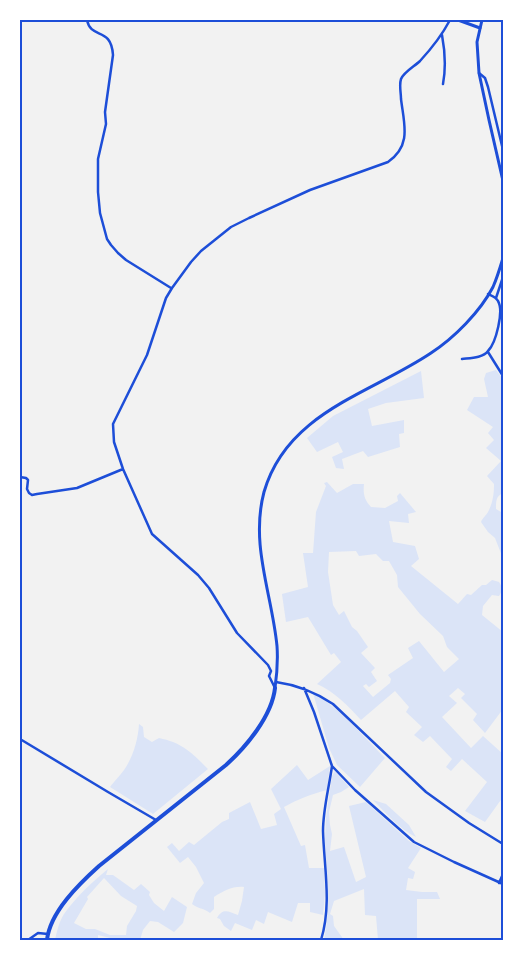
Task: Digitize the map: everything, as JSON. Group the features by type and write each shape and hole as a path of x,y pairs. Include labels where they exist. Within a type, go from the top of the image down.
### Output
{"main road":[{"path":"458,20 480,28"},
{"path":"482,20 476,49 479,73 503,181"},
{"path":"47,940 58,912 79,884 239,754 251,740 272,702 278,662 277,645 260,552 260,508 272,472 292,440 335,406 440,347 462,328 488,294 499,272 503,258"}],"street":[{"path":"87,20 88,26 106,37 113,46 105,112 106,124 98,159 100,213 107,239 111,246 126,260 172,288"},
{"path":"275,688 269,676 271,671 268,665 237,633 204,581 152,534 123,469 114,442 113,424 146,355 162,307 172,288 201,251 231,227 310,190 388,162 395,157 404,143 405,132 401,79 420,62 442,35 450,20"},
{"path":"442,35 445,70 443,84"},
{"path":"479,73 485,78 488,86 503,150"},
{"path":"496,298 503,277"},
{"path":"462,359 481,356 488,352 494,339 500,306 496,298 488,294"},
{"path":"488,352 503,376"},
{"path":"20,478 28,480 27,489 29,493 37,494 77,488 123,469"},
{"path":"276,682 304,688 321,696 343,713 386,756 426,792 469,823 503,844"},
{"path":"304,688 332,766 355,790 414,842 460,866 503,884"},
{"path":"20,739 157,820"},
{"path":"321,940 326,901 323,822 332,766"},
{"path":"499,883 503,874"},
{"path":"28,940 38,933 48,934"}],"shaded area":[{"path":"496,370 503,379 503,493 497,499 496,509 501,512 503,517 503,556 495,538 481,522 490,509 492,502 494,484 487,476 501,461 486,448 494,440 488,433 493,427 467,410 474,397 488,397 484,379 486,373"},
{"path":"421,371 424,398 386,403 368,409 372,426 404,420 404,433 399,434 400,447 368,457 363,451 342,459 344,469 336,468 332,457 343,452 338,442 317,452 307,438 333,416"},
{"path":"327,482 337,493 353,484 364,484 364,496 371,507 385,508 398,501 397,496 400,493 416,512 408,514 409,523 389,521 393,542 415,546 419,559 411,566 458,604 467,594 471,595 482,585 486,585 492,580 499,582 503,589 499,596 492,595 483,606 482,615 503,632 503,709 485,733 473,720 477,714 461,698 465,694 458,688 449,696 457,703 442,717 471,748 483,736 503,754 503,797 485,822 465,811 487,782 462,759 451,771 446,767 452,759 430,736 423,742 414,735 422,727 406,712 409,707 395,691 361,720 335,695 317,684 341,662 334,653 331,655 308,617 286,622 282,594 308,587 303,553 313,553 316,512 326,486 324,483","holes":["356,551 359,556 376,554 383,561 389,561 397,575 398,587 420,614 443,636 447,647 459,659 444,672 419,641 408,648 413,658 388,675 391,679 390,683 373,697 363,686 366,684 369,687 377,681 371,672 375,668 361,653 368,647 352,627 344,611 339,615 333,605 328,572 329,552"]},
{"path":"313,693 342,714 385,758 360,787 337,765 329,748"},
{"path":"139,724 143,727 144,737 152,742 159,738 181,746 192,753 208,769 153,814 110,787 124,770 131,757 137,741"},
{"path":"297,765 308,780 330,766 327,790 305,797 284,807 301,846 305,845 309,868 324,868 325,893 323,915 310,912 310,903 298,903 292,922 268,912 264,924 256,920 252,930 235,923 231,931 217,918 224,911 238,915 244,887 232,888 214,897 214,909 210,913 196,907 192,904 196,893 204,883 196,867 188,857 180,863 167,847 172,843 179,851 189,842 194,845 222,822 229,819 229,813 250,802 261,829 277,825 274,814 281,809 271,789"},
{"path":"335,771 349,787 333,795 329,812 332,834 330,851 344,847 356,882 366,877 349,806 366,802 409,841 421,848 408,868 415,872 413,879 408,878 406,890 437,892 440,899 417,899 417,940 378,940 376,916 365,915 364,889 334,901 330,914 333,916 334,926 344,940 324,940 327,922 328,887 325,841 326,818 332,776"},
{"path":"373,800 386,804 409,825 416,837 398,825"},
{"path":"108,869 106,875 113,875 134,890 141,884 150,892 149,895 154,903 164,911 172,897 187,907 183,923 174,932 158,922 150,921 143,930 140,940 115,940 98,935 98,940 55,940 59,923 64,914 90,884","holes":["104,878 121,896 137,906 127,926 126,935 110,935 95,929 86,929 74,923 88,899 87,897"]}]}
